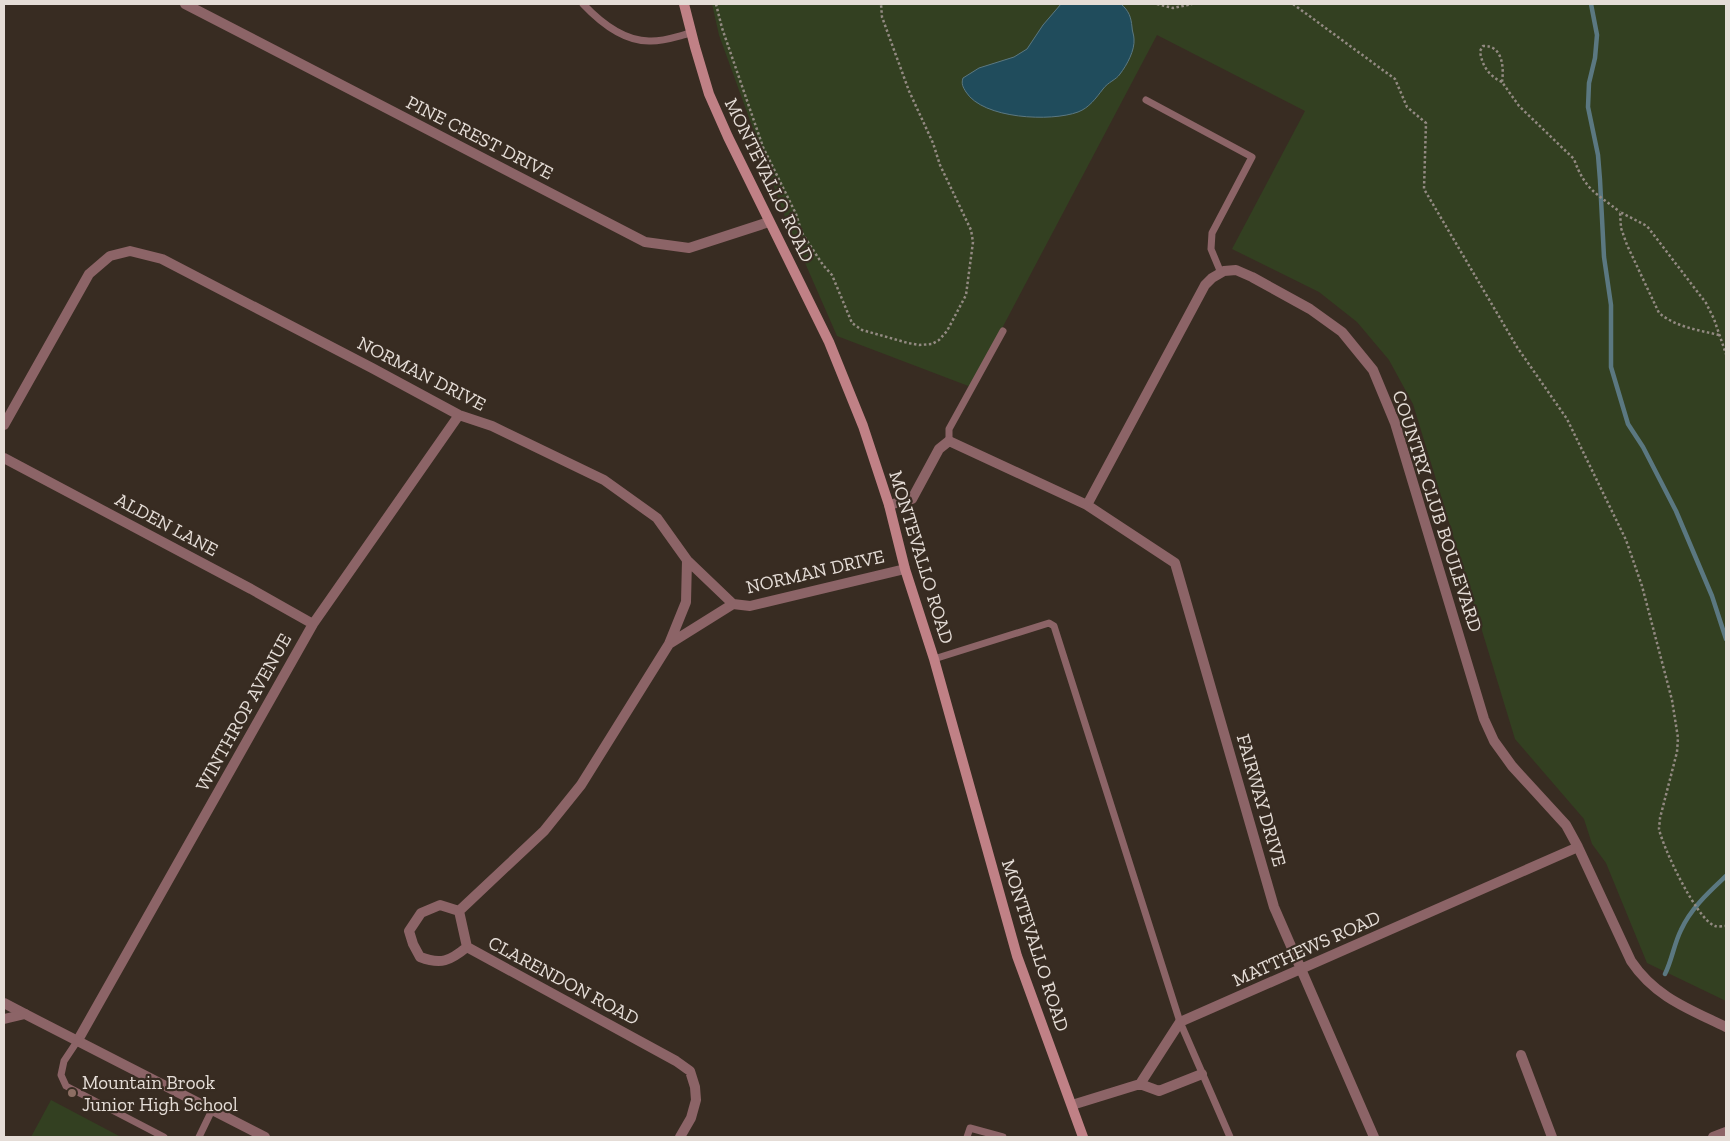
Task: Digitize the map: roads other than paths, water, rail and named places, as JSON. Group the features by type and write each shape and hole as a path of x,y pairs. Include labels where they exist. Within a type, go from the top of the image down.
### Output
{"main road":[{"name":"MONTEVALLO ROAD","path":"684,4 710,94 728,137 829,342 863,426 889,505 905,569 934,660 1017,956 1083,1137"}],"street":[{"name":"PINE CREST DRIVE","path":"185,4 645,242 689,248 769,222"},
{"name":"NORMAN DRIVE","path":"4,425 89,274 110,256 130,251 162,259 364,363 459,415 492,426 604,480 657,518 687,560 733,604 750,606 905,569"},
{"name":"COUNTRY CLUB BOULEVARD","path":"1221,273 1236,270 1310,309 1342,332 1372,370 1395,423 1484,719 1494,741 1508,760 1566,825 1631,961 1641,976 1667,998 1726,1027"},
{"path":"889,505 912,499 939,449 949,441 1087,505 1206,285 1212,278 1221,273"},
{"name":"WINTHROP AVENUE","path":"78,1040 313,624 459,415"},
{"name":"ALDEN LANE","path":"4,458 313,624"},
{"name":"FAIRWAY DRIVE","path":"1087,505 1175,563 1274,907 1374,1137"},
{"path":"467,947 444,961 434,962 420,958 413,944 410,931 421,913 440,905 459,911 544,831 581,785 668,644 686,602 687,560"},
{"path":"668,644 733,604"},
{"name":"MATTHEWS ROAD","path":"1180,1022 1302,970 1578,847"},
{"name":"CLARENDON ROAD","path":"459,911 467,947 676,1060 690,1072 695,1087 696,1100 691,1118 680,1137"},
{"path":"4,1002 265,1137"},
{"path":"4,1018 26,1014"},
{"path":"1140,1084 1180,1022"},
{"path":"1521,1055 1552,1137"},
{"path":"1072,1105 1140,1084 1159,1091 1202,1074"},
{"path":"1713,1137 1726,1132"}],"lane":[{"path":"583,4 613,30 635,40 650,42 691,33"},
{"path":"1146,100 1252,157 1212,233 1211,248 1221,273"},
{"path":"949,441 948,429 1003,331"},
{"path":"934,660 1049,624 1054,626 1180,1022 1230,1137"},
{"path":"78,1040 64,1061 61,1075 66,1086 164,1137"},
{"path":"199,1137 212,1110"},
{"path":"967,1137 970,1128 1003,1137"}],"water":[{"path":"1061,4 1121,4 1126,9 1131,20 1134,43 1130,57 1118,76 1086,108 1066,115 1052,117 1018,116 987,108 975,101 964,89 962,84 963,78 979,68 1014,57 1027,49 1043,25"}],"waterway":[{"path":"1591,4 1597,35 1595,58 1589,83 1588,107 1598,155 1604,257 1611,305 1611,367 1628,424 1643,447 1676,511 1712,596 1726,639"},
{"path":"1665,974 1685,922 1701,901 1726,876"}],"place":[{"name":"Mountain Brook Junior High School","path":"72,1093"}]}
